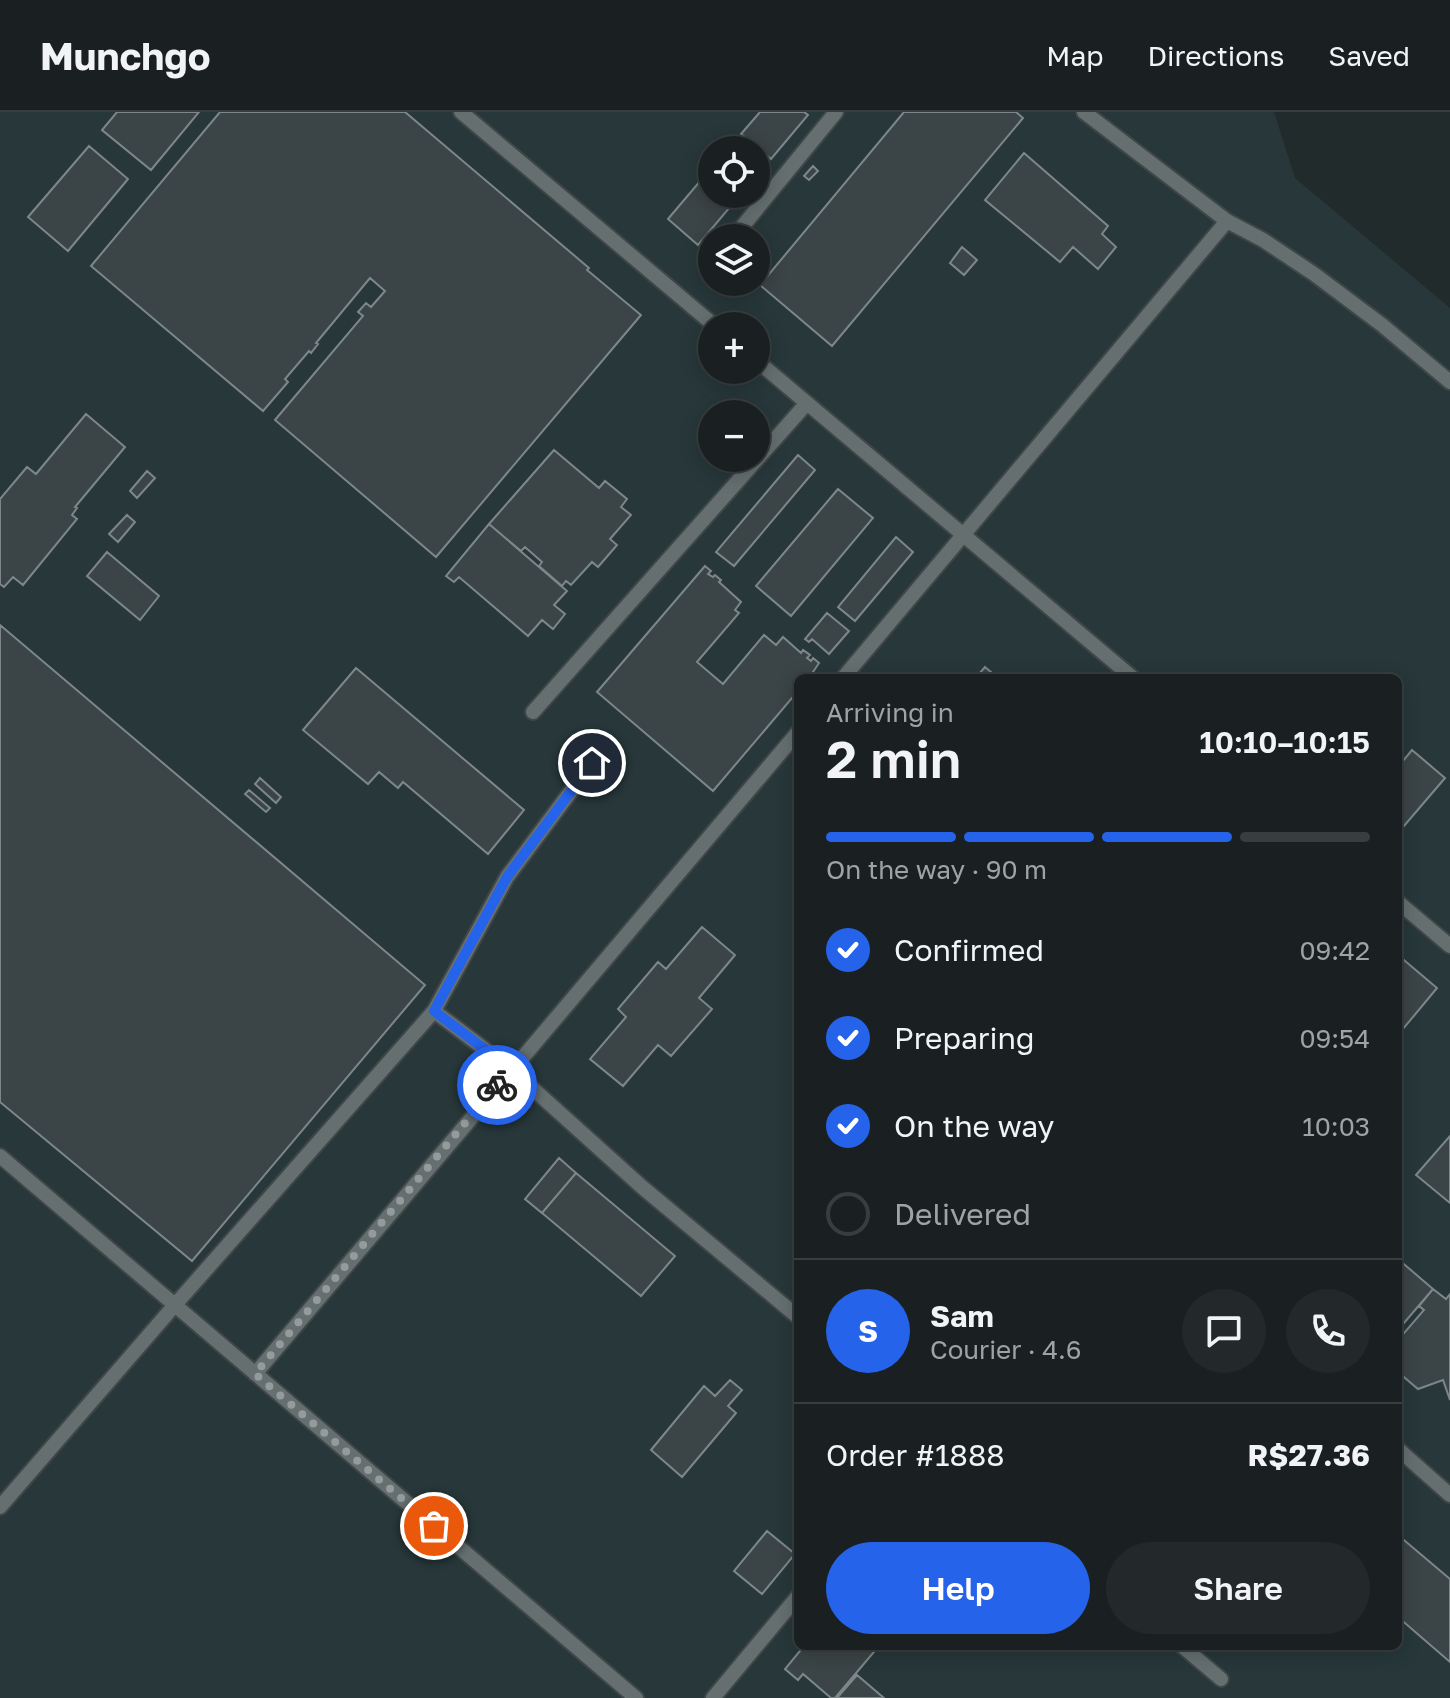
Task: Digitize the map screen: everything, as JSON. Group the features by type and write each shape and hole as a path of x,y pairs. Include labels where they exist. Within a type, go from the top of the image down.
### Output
{"lane":[{"path":"461,112 698,312"},
{"path":"744,224 836,112"},
{"path":"1084,112 1227,221 1263,240 1314,274 1450,382"},
{"path":"846,674 1227,221"},
{"path":"770,372 1128,674"},
{"path":"533,712 807,403"},
{"path":"255,1374 794,737"},
{"path":"0,1507 434,1011 507,877 592,763"},
{"path":"1402,905 1450,946"},
{"path":"434,1011 511,1069 642,1187 794,1314"},
{"path":"0,1156 636,1698"},
{"path":"1402,1453 1450,1495"},
{"path":"713,1698 794,1601"},
{"path":"1187,1650 1221,1679"}],"shaded area":[{"path":"0,112 1274,112 1295,178 1450,308 1450,1698 0,1698"}],"building":[{"path":"117,112 199,112 151,170 102,130"},
{"path":"220,112 405,112 641,315 436,557 275,420 363,316 358,312 366,303 371,307 385,291 370,278 311,353 309,351 285,379 288,382 263,411 91,266"},
{"path":"760,112 804,112 808,115 771,159 770,136 741,134"},
{"path":"904,112 1016,112 1023,118 832,346 770,293 770,273"},
{"path":"89,146 128,179 68,251 28,217"},
{"path":"1024,153 1108,226 1102,234 1116,247 1098,269 1073,247 1060,262 985,200"},
{"path":"813,166 818,171 809,180 804,176"},
{"path":"698,184 698,208 729,208 716,224 698,224 698,245 668,219"},
{"path":"962,247 977,260 964,275 950,263"},
{"path":"86,414 125,447 75,507 72,515 77,519 23,585 13,577 4,587 0,584 0,499 27,467 36,474"},
{"path":"554,450 599,488 605,481 627,499 621,507 631,515 610,539 617,545 598,567 592,562 571,585 566,581 562,586 539,566 542,562 525,547 521,551 489,524"},
{"path":"798,455 815,470 734,566 716,552"},
{"path":"147,471 155,478 137,498 130,491"},
{"path":"838,489 873,518 791,616 756,586"},
{"path":"127,515 135,522 118,542 109,534"},
{"path":"489,524 567,591 554,605 565,614 553,629 542,620 528,636 459,577 454,582 446,576"},
{"path":"896,537 913,552 855,621 838,607"},
{"path":"107,552 159,596 140,620 87,576"},
{"path":"705,566 711,571 708,574 721,580 719,582 741,602 735,610 739,613 697,662 723,684 764,635 776,645 783,637 801,653 803,650 810,655 807,658 811,661 813,658 819,663 812,674 794,674 794,696 713,791 597,692"},
{"path":"827,613 849,631 829,654 812,639 809,642 805,639"},
{"path":"0,625 425,985 192,1261 0,1102"},
{"path":"985,667 993,674 979,674"},
{"path":"356,668 524,810 488,854 403,782 398,788 379,772 368,784 303,730"},
{"path":"1412,750 1445,778 1402,828 1402,762"},
{"path":"260,778 281,797 276,803 255,784"},
{"path":"249,790 270,808 266,812 245,794"},
{"path":"702,927 735,955 699,998 712,1009 671,1056 658,1045 623,1086 590,1059 626,1017 618,1009 658,962 666,969"},
{"path":"1402,958 1437,988 1402,1030"},
{"path":"1450,1136 1450,1203 1416,1175"},
{"path":"559,1158 576,1173 542,1213 525,1199"},
{"path":"576,1173 675,1256 641,1296 542,1213"},
{"path":"1402,1262 1433,1289 1402,1325"},
{"path":"1433,1289 1446,1299 1450,1294 1450,1400 1443,1380 1418,1389 1402,1375 1402,1335 1424,1310 1419,1306"},
{"path":"730,1380 742,1390 728,1406 736,1413 682,1477 651,1450 704,1386 715,1396"},
{"path":"767,1531 794,1553 762,1594 734,1571"},
{"path":"1402,1538 1450,1579 1450,1662 1402,1620"},
{"path":"801,1650 876,1650 835,1698 803,1674 798,1680 785,1669"},
{"path":"857,1675 884,1698 837,1698"}],"way so far":[{"path":"434,1526 255,1374 497,1085"}],"route":[{"path":"497,1085 511,1069 434,1011 507,877 592,763"}]}
